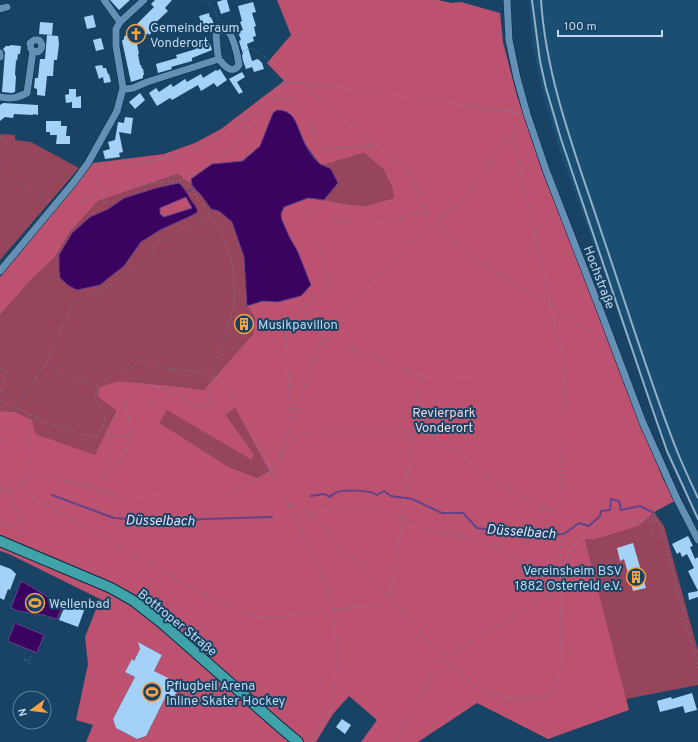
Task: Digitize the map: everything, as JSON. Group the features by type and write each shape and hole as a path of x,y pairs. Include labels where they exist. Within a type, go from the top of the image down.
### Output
{"main road":[{"name":"Bottroper Straße","path":"0,541 98,582 134,601 188,644 298,742"}],"street":[{"path":"104,0 120,22"},
{"path":"0,271 88,164 116,111 122,88 116,46 116,29 120,22 144,0"},
{"name":"Hochstraße","path":"506,0 512,58 527,114 552,187 643,423 665,474 698,540"},
{"path":"226,29 230,33 236,53 239,65 233,70 230,70 219,59 216,36 217,32 226,29"},
{"path":"0,97 17,98 28,93 33,51"},
{"path":"122,88 132,88 219,59"}],"path":[{"path":"206,0 215,10 221,30"},
{"path":"236,53 252,48 278,66 286,82"},
{"path":"81,204 88,197 101,191 167,181 177,182 184,179 229,151 286,82"},
{"path":"88,164 103,168 111,167 171,157 197,148 224,134 244,119 286,82 303,83 527,114 517,128 505,140 462,202 421,232 379,277 340,314 331,326 323,338 292,418 276,465 270,468"},
{"path":"303,83 343,119 399,162 406,170 416,187 432,223 474,259 550,304 615,349"},
{"path":"266,107 277,99 282,98 288,98 297,102 304,110 317,141 323,148 331,149 376,144"},
{"path":"288,503 310,514 363,571 390,596 443,658 476,687 495,696 540,698 548,696 554,690 559,677 565,368 512,133"},
{"path":"0,138 8,140"},
{"path":"93,487 123,455 128,445 130,438 126,398 137,388 151,386 160,387 170,390 198,406 212,406 213,399 208,396 208,387 226,334 235,301 231,257 222,235 171,157"},
{"path":"0,172 56,204"},
{"path":"93,173 106,204"},
{"path":"292,418 289,398 286,321 300,308 329,287 321,250 307,225 309,213 325,214 357,226 398,221 411,213 428,214"},
{"path":"0,439 27,388 33,383 42,368 45,366 72,305 111,284 135,267 153,253 152,246 178,231 211,217"},
{"path":"300,308 322,334 323,338 421,376 565,379"},
{"path":"0,400 50,424 63,427 83,435 96,436 103,426 106,413 95,399 98,386 114,374 134,367 139,359 168,369 194,371 221,380 228,389 250,428 288,503 325,582 333,610 336,639 334,693 330,715 312,742"},
{"path":"45,366 68,376 98,386"},
{"path":"0,368 7,372 0,394"},
{"path":"17,484 26,494 84,526 110,543 194,589 229,606 258,616 270,618 359,607 383,602 390,596 402,523 421,376"},
{"path":"126,407 149,406 153,404"},
{"path":"31,414 28,446 30,471 32,476"},
{"path":"103,426 108,434 108,472"},
{"path":"278,457 282,456 296,438 302,434 310,432 425,433 437,438 496,482 522,498 561,514"},
{"path":"108,434 130,438"},
{"path":"0,490 17,484 32,476 49,477 93,487 116,496 131,498 160,495 227,493 237,490 272,471"},
{"path":"651,533 665,474"},
{"path":"0,523 20,530 23,527 8,487"},
{"path":"310,514 342,509 369,509 385,511 400,517 402,523"},
{"path":"560,579 568,556 573,547 578,540 587,534 654,517"},
{"path":"654,517 661,528 698,668"},
{"path":"402,523 477,541 498,548 515,557 532,569 547,583 561,589"},
{"path":"397,742 436,666 443,658 561,589"},
{"path":"30,663 24,659 29,660 31,656"}],"shaded area":[{"path":"529,0 698,0 698,521 668,456 559,149 543,94 532,43"},
{"path":"277,110 288,112 291,115 312,155 317,162 331,169 338,183 324,200 308,198 284,207 281,214 282,220 298,252 311,285 301,296 278,302 263,301 247,306 244,257 232,222 219,211 211,209 192,185 191,179 212,164 243,161 260,146 273,113"},
{"path":"0,134 15,135 15,140 31,142 79,168 0,260"},
{"path":"364,153 383,169 392,187 394,198 365,206 324,200 338,183 324,165"},
{"path":"178,174 192,185 211,209 219,211 232,222 244,257 247,306 255,317 253,334 204,390 119,381 97,396 116,409 95,456 36,434 32,420 16,412 0,411 0,315 31,280 55,257 70,232 98,201"},
{"path":"179,183 186,191 198,212 162,229 141,242 124,266 100,285 77,290 69,286 60,278 59,255 72,233 90,217 108,209 124,198 156,188","holes":["186,197 192,208 164,217 160,214 160,208"]},
{"path":"235,408 269,471 257,478 229,467 160,423 167,410 253,453 226,415"},
{"path":"654,512 664,526 698,651 698,685 626,699 585,539 594,540 639,526"},
{"name":"Wellenbad","path":"21,581 63,605 57,619 18,611 11,608"},
{"path":"15,623 44,635 37,653 8,641"}],"green space":[{"name":"Revierpark Vonderort","path":"277,0 438,0 452,3 461,2 500,13 503,42 517,96 542,171 663,479 675,501 654,512 639,526 594,540 585,539 629,710 548,739 477,703 418,742 361,742 377,720 349,696 333,714 316,742 86,742 93,725 76,720 88,664 85,637 100,599 0,551 0,411 16,412 32,420 36,434 95,455 116,410 97,396 100,387 119,381 204,390 253,334 255,317 247,306 263,301 278,302 311,285 298,252 282,220 281,213 284,207 308,198 365,206 394,198 392,187 383,169 364,153 324,165 320,164 302,139 297,124 277,110 273,113 260,146 242,161 192,182 192,185 178,174 98,201 70,232 55,257 31,280 0,315 0,277 93,163 164,154 195,143 221,129 284,81 267,63 291,35","holes":["235,408 269,471 257,478 229,467 160,423 167,410 252,460 253,453 226,415","140,643 162,655 154,671 171,688 177,691 174,697 167,694 146,736 137,739 116,728 113,719 135,677 125,672 132,660 134,661 140,649"]},
{"path":"186,197 192,208 164,217 160,214 160,208"}],"building":[{"path":"110,0 130,0 119,10"},
{"path":"155,0 172,0 165,8 168,11 151,27 154,31 149,35 148,33 137,44 140,65 142,69 143,68 144,75 143,78 131,82 122,41 124,37 154,7 151,4"},
{"path":"227,0 230,11 221,14 217,2"},
{"path":"253,2 256,12 252,13 256,26 254,27 256,36 253,37 254,41 247,44 252,61 258,59 262,63 264,69 254,72 252,67 246,69 239,41 241,40 238,32 243,30 240,22 242,21 238,6"},
{"path":"209,13 214,24 203,28 199,16"},
{"path":"93,15 96,27 87,29 84,17"},
{"path":"40,22 53,23 52,35 39,34"},
{"path":"47,35 58,36 59,44 57,60 54,60 53,76 47,76 45,96 37,95 37,89 34,88 35,78 38,78 40,59 45,59"},
{"path":"101,38 104,49 96,51 93,40"},
{"path":"208,41 212,50 192,58 192,61 171,67 172,69 158,73 156,64 177,58 176,55 196,49 195,46"},
{"path":"10,45 21,46 20,54 18,54 17,61 16,60 15,92 12,93 2,92 5,52 3,49"},
{"path":"102,65 103,68 106,68 111,82 104,83 103,77 99,79 95,66"},
{"path":"220,69 227,80 217,87 214,83 201,91 198,85 172,100 170,98 157,106 149,93 156,88 159,92 171,84 173,87 185,79 187,82 201,74 203,78"},
{"path":"242,72 245,77 237,82 243,92 239,94 229,79"},
{"path":"69,89 76,89 76,97 81,96 81,108 72,108 72,102 66,103 65,95 69,94"},
{"path":"140,93 145,100 135,109 129,102"},
{"path":"3,103 38,105 38,115 14,114 13,118 5,117 0,121 0,105"},
{"path":"125,117 133,118 131,134 119,132 123,152 119,153 120,157 105,159 103,151 110,149 108,142 115,140 118,122 124,123"},
{"path":"46,121 61,121 61,126 67,126 66,136 70,136 70,144 56,144 57,135 50,135 50,132 46,132"},
{"name":"Musikpavillon","path":"244,316 251,319 251,329 244,330 238,327 237,322 240,317"},
{"path":"688,536 693,546 690,547 695,559 698,557 698,591 688,571 694,568 687,554 682,557 680,552 677,554 672,544"},
{"path":"633,543 646,588 633,591 624,559 620,561 617,548"},
{"path":"0,565 11,569 16,574 10,590 8,589 4,600 0,598"},
{"path":"698,591 698,597 689,600 688,593"},
{"path":"67,601 85,608 78,627 59,620"},
{"name":"Pflugbeil Arena Inline Skater Hockey","path":"138,642 162,655 154,671 168,678 171,688 177,691 174,697 167,694 146,736 137,739 116,728 113,719 135,677 125,672 132,659 134,661 140,649"},
{"path":"692,693 697,710 685,713 683,706 660,712 657,701 671,697 672,699"},
{"path":"342,719 351,725 345,734 336,727"}],"waterway":[{"path":"187,192 194,188"},
{"name":"Düsselbach","path":"311,496 324,494 330,497 334,493 350,491 363,491 377,495 384,491 391,496 412,499 442,513 463,513 477,528 505,532 552,535 564,534 579,523 589,526 600,516 601,511 610,510 611,499 619,501 621,510 640,506 652,512"},
{"name":"Düsselbach","path":"52,495 114,518 165,522 272,517"}],"railway":[{"path":"532,0 540,61 546,88 561,139 667,451 698,519"},
{"path":"541,0 549,60 573,148 637,340 678,453 698,498"}],"place":[{"name":"Gemeinderaum Vonderort","path":"136,34"},
{"name":"Musikpavillon","path":"244,324"},
{"name":"Vereinsheim BSV 1882 Osterfeld e.V.","path":"636,577"},
{"name":"Wellenbad","path":"35,603"},
{"name":"Pflugbeil Arena Inline Skater Hockey","path":"152,692"}]}
